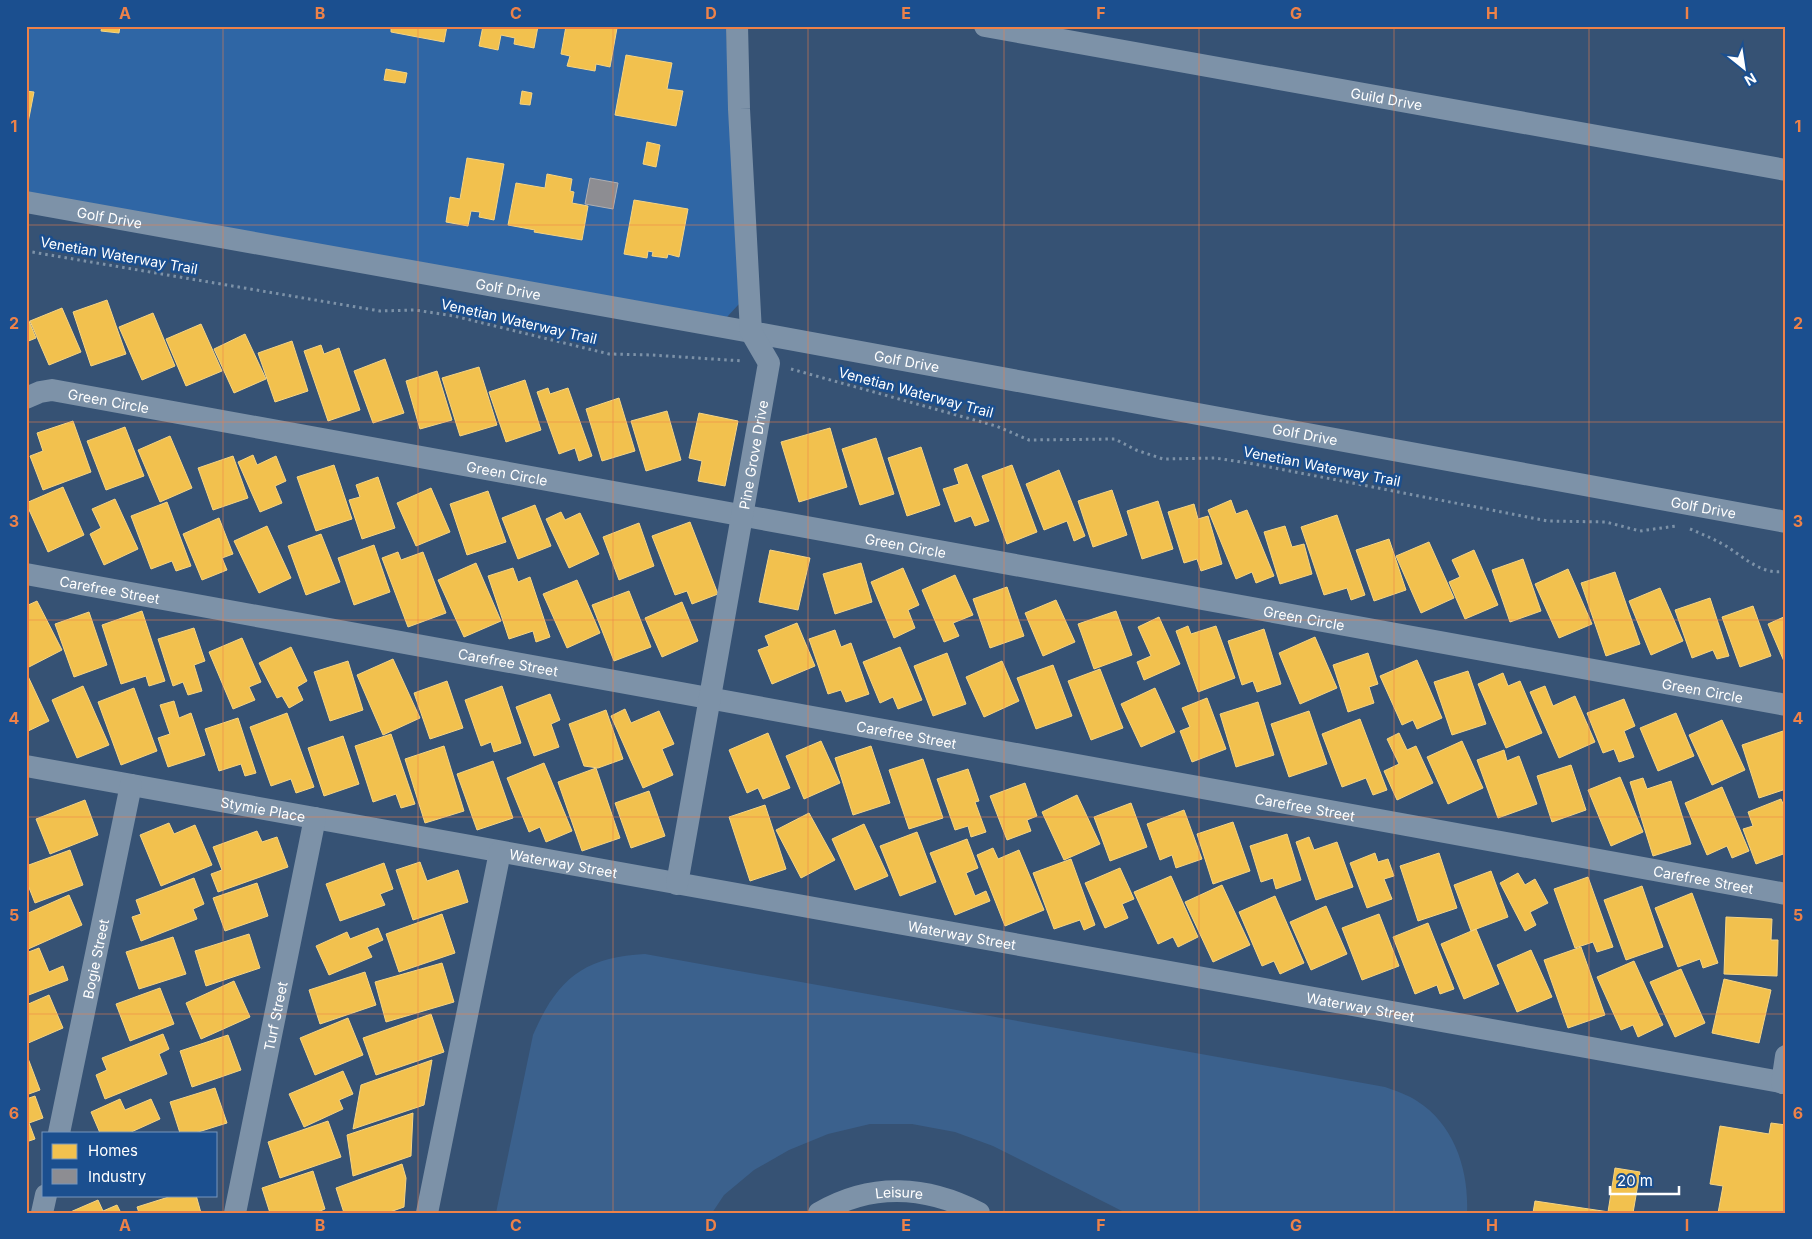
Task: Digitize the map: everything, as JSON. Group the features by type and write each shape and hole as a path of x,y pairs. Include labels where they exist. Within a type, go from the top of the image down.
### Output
{"street":[{"path":"737,26 739,108 751,332 770,363"},
{"name":"Guild Drive","path":"985,26 1786,170"},
{"name":"Golf Drive","path":"26,202 751,332 1786,522"},
{"name":"Pine Grove Drive","path":"677,884 770,363"},
{"name":"Green Circle","path":"26,398 40,392 52,390 1786,705"},
{"name":"Carefree Street","path":"26,574 1786,894"},
{"name":"Stymie Place","path":"26,766 500,852"},
{"name":"Bogie Street","path":"59,1132 131,785"},
{"name":"Turf Street","path":"235,1213 315,818"},
{"name":"Waterway Street","path":"427,1213 500,852 1784,1083"},
{"path":"1784,1083 1786,1056"},
{"name":"Leisure","path":"819,1213 845,1200 892,1191 938,1195 979,1213"},
{"path":"42,1213 46,1196"}],"path":[{"name":"Venetian Waterway Trail","path":"26,251 380,311 415,310 454,316 609,354 770,363 996,426 1029,440 1115,439 1136,450 1163,458 1215,458 1254,464 1548,521 1606,522 1640,531 1681,527"},
{"path":"1686,528 1726,546 1755,566 1775,572 1786,571"}],"shaded area":[{"path":"26,26 726,26 739,304 727,317 26,193"},
{"path":"645,954 1385,1087 1417,1101 1430,1111 1450,1136 1462,1165 1467,1197 1467,1213 1126,1213 993,1146 955,1132 912,1124 870,1124 828,1134 789,1150 754,1170 724,1195 712,1213 496,1213 533,1035 542,1016 552,999 563,986 589,966 605,960"}],"building: Homes":[{"path":"102,26 120,26 119,33 101,31"},
{"path":"391,26 447,26 444,42 391,32"},
{"path":"483,26 538,26 534,48 514,44 515,38 501,35 498,50 479,46"},
{"path":"566,26 617,28 610,67 596,64 595,71 567,66 570,56 561,54"},
{"path":"626,55 672,63 667,89 683,91 676,126 615,115"},
{"path":"386,69 407,73 405,83 384,80"},
{"path":"26,91 34,92 26,133"},
{"path":"522,91 532,93 530,105 520,104"},
{"path":"647,142 660,145 656,167 643,164"},
{"path":"467,158 504,164 494,220 479,217 480,212 471,211 468,226 446,222 450,197 460,199"},
{"path":"547,174 572,179 570,191 574,192 572,203 588,206 582,240 534,232 535,230 508,225 516,183 545,188"},
{"path":"634,200 688,209 679,257 668,254 667,258 652,256 653,252 648,251 647,258 624,254"},
{"path":"107,300 126,354 91,366 73,312"},
{"path":"62,308 81,352 49,365 30,321"},
{"path":"153,313 175,366 142,380 119,327"},
{"path":"26,314 36,338 26,342"},
{"path":"201,324 222,371 186,386 166,339"},
{"path":"245,334 266,379 234,393 214,349"},
{"path":"292,341 308,391 275,402 258,353"},
{"path":"321,345 324,354 339,348 360,410 328,421 304,351"},
{"path":"385,359 404,413 373,423 354,371"},
{"path":"479,367 497,425 460,436 442,378"},
{"path":"437,371 452,420 420,429 406,381"},
{"path":"525,380 541,430 506,442 489,392"},
{"path":"548,388 550,394 568,388 592,456 579,461 575,448 559,454 537,392"},
{"path":"619,398 635,451 602,461 586,409"},
{"path":"667,411 681,460 646,471 631,421"},
{"path":"699,413 738,421 725,486 698,481 702,461 689,458"},
{"path":"73,421 91,472 43,490 30,456 43,451 37,433"},
{"path":"125,427 144,476 106,490 87,441"},
{"path":"830,428 847,487 799,502 781,442"},
{"path":"170,436 192,488 160,502 138,450"},
{"path":"876,438 894,494 860,505 842,449"},
{"path":"921,447 940,505 907,516 888,458"},
{"path":"253,455 257,465 276,456 286,481 275,486 282,503 260,512 238,462"},
{"path":"233,456 248,498 213,510 198,468"},
{"path":"967,464 989,521 975,526 971,516 955,522 943,489 959,484 954,469"},
{"path":"334,465 352,519 316,531 297,477"},
{"path":"1012,465 1037,532 1007,544 982,476"},
{"path":"1059,470 1085,536 1074,541 1067,521 1044,530 1026,484"},
{"path":"378,477 395,528 362,539 349,500 360,497 356,485"},
{"path":"63,487 84,535 48,552 26,503"},
{"path":"431,488 450,532 416,546 397,503"},
{"path":"1112,490 1127,535 1093,547 1078,501"},
{"path":"488,491 506,542 467,555 450,504"},
{"path":"115,499 138,549 104,565 90,534 101,528 92,509"},
{"path":"1231,500 1236,514 1247,510 1274,576 1256,583 1252,572 1236,579 1208,510"},
{"path":"1158,501 1173,549 1142,559 1127,511"},
{"path":"167,502 191,566 176,571 172,561 151,569 131,516"},
{"path":"1194,504 1198,519 1208,516 1222,564 1201,571 1197,559 1184,563 1168,512"},
{"path":"535,505 551,546 518,559 502,518"},
{"path":"561,512 565,520 580,513 599,554 569,568 546,519"},
{"path":"1337,515 1365,595 1351,600 1347,588 1324,595 1301,527"},
{"path":"219,518 233,554 222,558 227,570 202,580 183,534"},
{"path":"690,522 718,594 692,604 687,591 675,595 652,536"},
{"path":"639,523 654,566 619,580 603,537"},
{"path":"267,526 291,578 259,593 234,541"},
{"path":"1285,526 1292,547 1304,544 1312,574 1280,584 1264,532"},
{"path":"321,534 340,582 306,595 288,546"},
{"path":"1389,539 1406,590 1374,601 1356,550"},
{"path":"1429,542 1454,598 1421,613 1396,556"},
{"path":"374,545 390,592 354,605 338,558"},
{"path":"770,550 810,558 798,610 759,602"},
{"path":"1474,550 1498,605 1465,619 1449,582 1460,577 1452,560"},
{"path":"398,552 401,560 423,552 446,613 408,627 382,558"},
{"path":"1523,559 1541,611 1510,622 1492,570"},
{"path":"476,563 501,621 464,637 438,580"},
{"path":"861,563 872,602 835,614 823,574"},
{"path":"513,568 518,582 530,577 550,637 536,642 533,631 509,639 488,576"},
{"path":"903,568 919,605 908,610 915,628 894,638 871,582"},
{"path":"1568,569 1592,624 1559,638 1535,584"},
{"path":"1615,572 1640,644 1606,656 1581,583"},
{"path":"955,575 973,615 953,623 959,636 944,642 922,590"},
{"path":"577,580 600,633 567,648 543,594"},
{"path":"1007,587 1024,636 990,648 973,599"},
{"path":"1660,588 1683,641 1651,655 1629,601"},
{"path":"629,591 651,647 614,661 592,605"},
{"path":"1710,598 1729,656 1717,659 1713,650 1692,658 1675,610"},
{"path":"1056,600 1075,642 1043,656 1025,613"},
{"path":"37,601 62,650 27,668 26,606"},
{"path":"682,602 698,641 662,657 645,618"},
{"path":"1753,606 1771,656 1740,667 1722,617"},
{"path":"142,611 165,681 149,686 146,676 121,684 102,625"},
{"path":"1116,611 1132,655 1094,669 1078,624"},
{"path":"89,612 107,665 74,677 55,624"},
{"path":"1786,616 1786,666 1768,624"},
{"path":"1159,617 1180,664 1144,680 1137,662 1151,656 1138,627"},
{"path":"797,623 815,666 772,684 758,650 769,646 765,636"},
{"path":"1188,626 1191,634 1216,626 1235,678 1198,692 1176,631"},
{"path":"194,628 205,661 194,665 202,691 188,695 183,682 173,686 158,639"},
{"path":"1264,629 1281,684 1257,692 1253,681 1242,685 1228,641"},
{"path":"835,630 841,647 851,643 869,694 846,702 841,690 828,694 809,639"},
{"path":"1315,637 1337,688 1300,704 1279,653"},
{"path":"242,638 261,682 249,687 255,700 233,709 209,652"},
{"path":"291,647 307,681 297,687 303,700 289,708 282,696 277,698 259,663"},
{"path":"900,647 922,700 898,709 893,697 880,703 863,662"},
{"path":"947,653 966,704 933,716 914,666"},
{"path":"1368,653 1378,684 1369,687 1374,703 1348,712 1333,665"},
{"path":"393,659 420,718 383,735 357,675"},
{"path":"1417,660 1442,718 1417,729 1413,720 1402,725 1380,676"},
{"path":"348,661 363,710 330,721 314,672"},
{"path":"1002,661 1019,701 984,717 966,677"},
{"path":"1053,665 1072,716 1036,729 1017,678"},
{"path":"1100,669 1123,728 1091,740 1068,681"},
{"path":"1468,671 1486,724 1452,735 1434,682"},
{"path":"26,672 49,721 26,732"},
{"path":"1503,673 1508,686 1520,681 1542,733 1506,748 1478,684"},
{"path":"447,681 463,728 430,739 414,693"},
{"path":"83,686 109,745 77,758 52,700"},
{"path":"502,686 521,743 494,752 491,742 481,746 465,700"},
{"path":"1545,686 1553,706 1575,696 1595,742 1559,758 1530,692"},
{"path":"134,688 157,751 121,765 98,702"},
{"path":"1155,688 1175,732 1141,747 1121,704"},
{"path":"550,694 560,720 551,724 559,747 534,756 516,707"},
{"path":"1207,698 1226,749 1192,762 1180,731 1190,727 1182,708"},
{"path":"1624,699 1635,726 1624,731 1634,757 1619,762 1614,749 1603,753 1587,713"},
{"path":"174,701 179,718 191,713 205,755 168,767 158,738 170,734 160,705"},
{"path":"1258,702 1274,755 1236,767 1220,714"},
{"path":"625,709 631,723 659,711 674,744 662,749 673,775 643,788 611,716"},
{"path":"606,710 623,759 598,768 584,766 569,724"},
{"path":"1309,711 1327,764 1289,777 1271,724"},
{"path":"287,713 314,787 296,793 291,779 271,786 250,727"},
{"path":"1676,713 1694,756 1658,771 1640,728"},
{"path":"238,718 256,773 245,776 241,764 219,771 205,729"},
{"path":"1360,719 1387,790 1373,795 1366,778 1342,787 1322,734"},
{"path":"1722,720 1745,770 1712,785 1689,735"},
{"path":"1786,730 1786,789 1759,798 1742,745"},
{"path":"768,733 790,788 763,799 758,788 747,793 729,750"},
{"path":"1399,733 1407,750 1416,746 1433,783 1397,800 1384,771 1399,764 1387,739"},
{"path":"391,734 415,804 401,808 396,794 373,802 355,746"},
{"path":"343,736 359,784 324,796 308,748"},
{"path":"821,741 840,783 804,799 786,756"},
{"path":"1462,741 1483,788 1448,804 1427,757"},
{"path":"444,746 464,811 425,823 405,759"},
{"path":"871,746 890,803 853,815 835,758"},
{"path":"1504,750 1507,761 1519,756 1537,804 1498,818 1477,760"},
{"path":"923,759 943,818 909,829 889,770"},
{"path":"493,761 513,818 477,830 457,774"},
{"path":"544,763 572,831 546,842 540,827 529,832 507,778"},
{"path":"1571,765 1586,810 1552,822 1537,776"},
{"path":"596,768 620,838 582,851 558,782"},
{"path":"968,769 979,801 975,802 986,832 971,837 968,826 955,830 937,779"},
{"path":"1620,777 1643,832 1611,846 1588,790"},
{"path":"1643,778 1647,789 1671,781 1691,844 1653,856 1630,782"},
{"path":"1025,783 1037,816 1027,820 1031,831 1007,840 990,796"},
{"path":"1722,787 1749,851 1732,858 1727,846 1707,855 1685,803"},
{"path":"649,791 665,836 631,848 615,803"},
{"path":"1077,795 1100,844 1064,860 1042,812"},
{"path":"1781,799 1786,811 1786,853 1756,864 1743,829 1753,826 1748,812"},
{"path":"85,800 98,835 50,854 36,819"},
{"path":"1131,803 1147,847 1110,861 1094,817"},
{"path":"765,805 786,869 750,881 729,817"},
{"path":"1184,810 1202,859 1176,868 1172,855 1160,860 1147,824"},
{"path":"809,813 835,860 801,878 776,830"},
{"path":"1233,822 1250,871 1213,884 1197,834"},
{"path":"169,823 174,834 195,825 212,865 161,886 140,835"},
{"path":"864,824 888,876 855,890 832,839"},
{"path":"257,831 262,842 277,837 288,867 218,892 211,874 222,870 213,847"},
{"path":"917,832 936,882 900,896 880,846"},
{"path":"1287,834 1301,880 1276,889 1273,878 1261,882 1250,846"},
{"path":"1309,837 1314,850 1337,842 1353,887 1316,900 1296,842"},
{"path":"967,839 978,868 966,873 975,896 986,891 990,901 955,915 930,853"},
{"path":"993,848 998,859 1019,850 1044,910 1005,926 977,855"},
{"path":"70,850 83,885 35,903 26,880 26,866"},
{"path":"1375,853 1378,862 1388,859 1394,876 1384,879 1392,899 1367,908 1350,863"},
{"path":"1439,853 1457,908 1418,921 1400,866"},
{"path":"1071,859 1095,925 1084,930 1080,920 1054,929 1033,873"},
{"path":"420,862 427,881 458,870 468,902 413,920 396,870"},
{"path":"384,863 393,889 380,894 385,905 340,921 326,884"},
{"path":"1120,868 1134,899 1122,904 1128,918 1105,928 1085,883"},
{"path":"1491,871 1508,917 1471,931 1454,885"},
{"path":"1518,873 1525,885 1535,879 1548,903 1530,912 1536,925 1525,931 1500,883"},
{"path":"1171,876 1198,937 1178,947 1173,937 1158,944 1134,892"},
{"path":"1588,877 1613,947 1597,952 1593,942 1575,948 1554,889"},
{"path":"194,878 204,904 193,909 197,919 141,941 132,917 141,914 136,900"},
{"path":"257,883 268,916 225,931 213,898"},
{"path":"1222,885 1250,945 1213,962 1185,902"},
{"path":"1642,886 1663,947 1626,960 1604,900"},
{"path":"1692,893 1718,963 1703,968 1700,959 1678,967 1655,908"},
{"path":"69,895 82,925 26,950 26,914"},
{"path":"1275,896 1304,963 1280,974 1274,961 1262,966 1239,912"},
{"path":"1326,906 1347,954 1311,970 1290,922"},
{"path":"442,914 455,953 399,972 386,934"},
{"path":"1379,914 1399,966 1362,980 1342,928"},
{"path":"1726,917 1772,919 1771,940 1778,940 1777,976 1724,974"},
{"path":"1428,923 1454,989 1440,994 1437,985 1415,994 1393,937"},
{"path":"378,928 383,940 367,947 372,957 329,975 316,946 347,932 350,939"},
{"path":"1476,929 1499,984 1464,999 1441,944"},
{"path":"249,934 260,968 206,986 195,951"},
{"path":"173,937 186,974 139,989 126,952"},
{"path":"1581,947 1605,1015 1568,1028 1544,960"},
{"path":"39,948 49,972 63,966 68,980 26,996 26,953"},
{"path":"1531,950 1552,997 1517,1012 1497,965"},
{"path":"1634,961 1663,1025 1638,1037 1633,1025 1621,1030 1597,977"},
{"path":"442,963 454,1002 386,1022 375,982"},
{"path":"1681,969 1705,1023 1675,1037 1650,982"},
{"path":"365,972 376,1005 320,1024 309,990"},
{"path":"1724,979 1771,990 1759,1043 1712,1033"},
{"path":"234,981 250,1017 201,1039 186,1003"},
{"path":"160,988 174,1024 130,1041 116,1004"},
{"path":"49,995 63,1028 26,1044 26,1005"},
{"path":"431,1014 444,1052 376,1075 363,1038"},
{"path":"348,1018 363,1055 315,1075 300,1038"},
{"path":"163,1034 169,1049 159,1054 167,1074 105,1099 96,1075 107,1070 102,1058"},
{"path":"228,1035 241,1070 192,1087 180,1051"},
{"path":"26,1053 40,1090 26,1095"},
{"path":"432,1060 424,1105 353,1129 361,1085"},
{"path":"343,1071 353,1094 339,1100 343,1109 304,1127 289,1094"},
{"path":"215,1088 227,1123 198,1132 180,1132 170,1102"},
{"path":"35,1096 43,1118 29,1123 35,1139 26,1142 26,1099"},
{"path":"120,1099 125,1110 151,1099 160,1119 131,1132 100,1132 91,1112"},
{"path":"413,1113 411,1156 353,1176 347,1135"},
{"path":"328,1121 341,1157 280,1178 268,1142"},
{"path":"1771,1123 1786,1125 1786,1213 1718,1213 1723,1186 1710,1184 1720,1126 1769,1134"},
{"path":"402,1164 406,1178 404,1207 387,1213 344,1213 336,1188"},
{"path":"1615,1168 1640,1172 1633,1213 1608,1212"},
{"path":"313,1171 325,1209 315,1213 270,1213 262,1188"},
{"path":"172,1196 196,1196 201,1213 139,1213 137,1207"},
{"path":"98,1200 103,1211 117,1205 121,1213 68,1213"},
{"path":"1535,1201 1616,1213 1533,1213"}],"building: Industry":[{"path":"590,178 618,183 613,209 585,204"}]}
